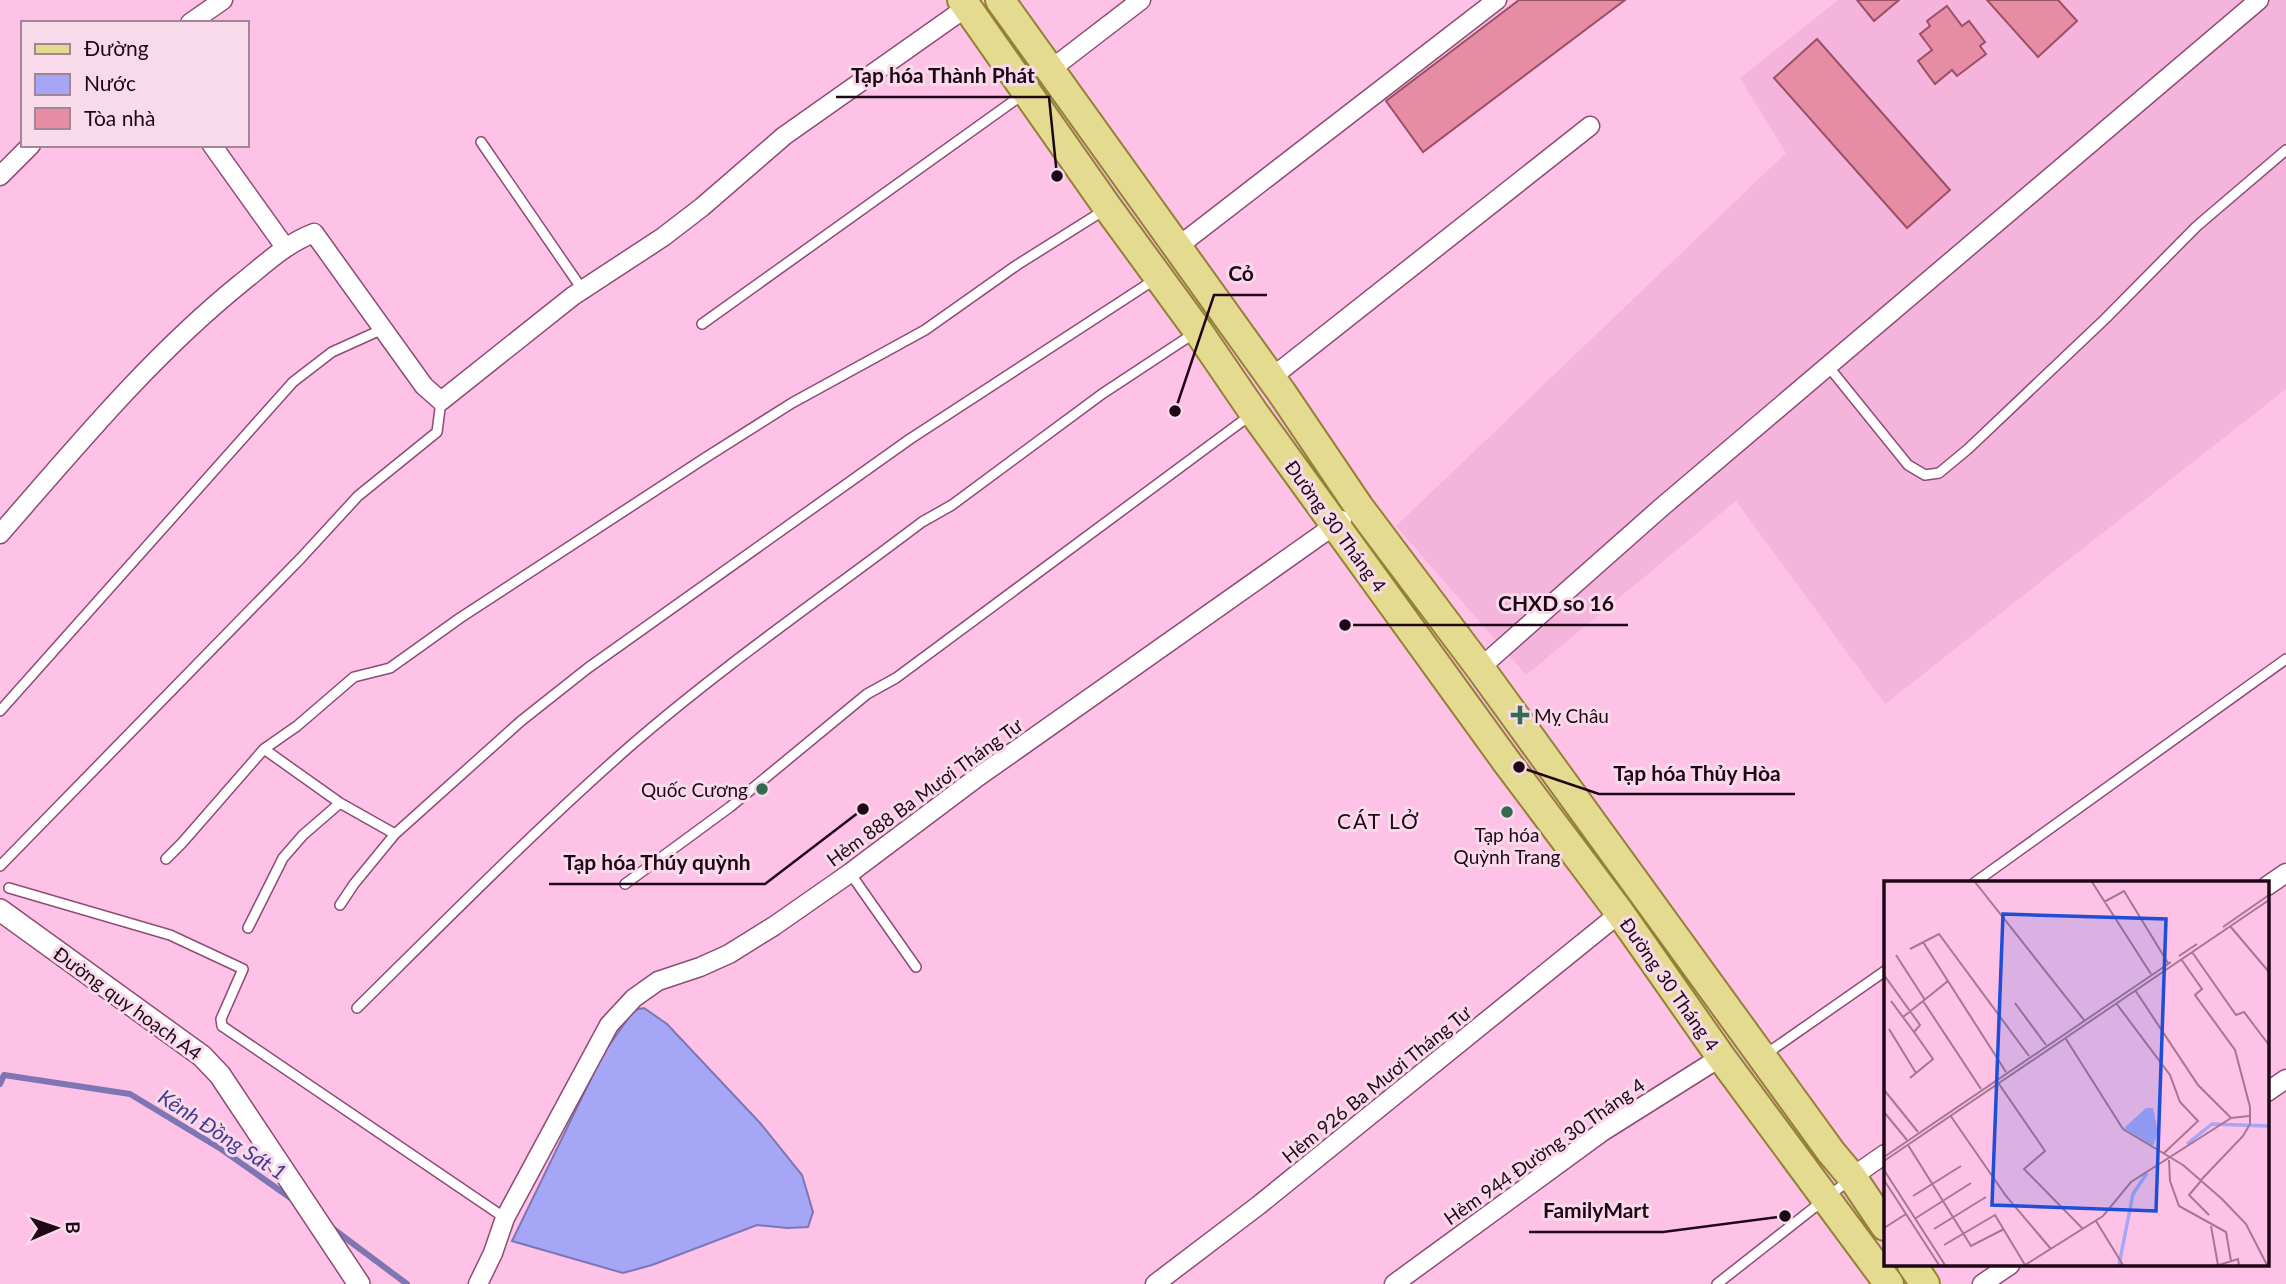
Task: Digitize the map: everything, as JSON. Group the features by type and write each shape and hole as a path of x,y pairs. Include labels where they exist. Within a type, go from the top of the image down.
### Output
{"main road":[{"name":"Đường 30 Tháng 4","path":"1000,0 1271,378 1359,508 1480,668 1831,1153 1853,1178 1884,1224"},
{"name":"Đường 30 Tháng 4","path":"965,3 1254,413 1889,1284"},
{"path":"1027,92 1049,70"},
{"path":"1454,689 1480,668"},
{"path":"1913,1266 1925,1284"}],"street":[{"path":"193,21 223,0"},
{"path":"1049,70 1141,0"},
{"path":"1176,248 1497,0"},
{"path":"1480,668 1663,506 2259,0"},
{"path":"0,534 158,357 201,316 292,242 314,233 424,386 441,401 582,289 663,237 784,136 965,3"},
{"path":"1271,378 1590,126"},
{"path":"0,176 29,147"},
{"path":"213,147 285,247"},
{"name":"Hẻm 888 Ba Mươi Tháng Tư","path":"478,1284 493,1253 505,1218 609,1025 634,998 658,981 729,954 850,873 975,779 1359,508"},
{"path":"2268,885 2286,873"},
{"name":"Đường quy hoạch A4","path":"0,910 177,1037 220,1075 359,1284"},
{"name":"Hẻm 926 Ba Mươi Tháng Tư","path":"1155,1284 1259,1205 1620,913"},
{"name":"Hẻm 944 Đường 30 Tháng 4","path":"1394,1284 1602,1132 1721,1057"},
{"path":"2268,1091 2286,1079"},
{"path":"1853,1178 1884,1155"},
{"path":"1982,1284 2009,1266"}],"lane":[{"path":"702,324 1027,92"},
{"path":"481,142 582,289"},
{"path":"1828,366 1908,465 1925,475 1939,473 1968,449 2105,319 2197,226 2286,150"},
{"path":"166,859 264,749 297,726 354,677 390,668 460,618 695,465 792,403 925,330 1017,265 1108,208"},
{"path":"341,905 354,884 395,834 521,721 588,668 910,439 1159,277"},
{"path":"0,712 293,382 332,352 383,329"},
{"path":"357,1008 479,886 619,757 725,670 922,522 952,505 1102,394 1198,331"},
{"path":"0,866 301,558 358,496 437,432 441,401"},
{"path":"625,884 730,807 867,694 896,678 1254,413"},
{"path":"1977,881 2286,659"},
{"path":"264,749 340,803 395,834"},
{"path":"248,928 283,858 303,835 340,803"},
{"path":"850,873 916,967"},
{"path":"9,888 170,935 243,969 221,1019 222,1026 505,1218"},
{"path":"1762,1058 1884,972"},
{"path":"1717,1284 1853,1178"}],"shaded area":[{"path":"1838,0 2286,0 2286,389 1885,704 1736,501 1526,675 1396,526 1786,153 1740,78"}],"water":[{"path":"644,1008 667,1024 761,1124 802,1175 813,1212 808,1227 757,1225 652,1265 623,1273 512,1241 603,1054 634,1010"}],"building":[{"path":"1519,0 1625,0 1423,152 1386,101"},
{"path":"1857,0 1899,0 1874,21"},
{"path":"1987,0 2058,0 2077,21 2038,57"},
{"path":"1947,6 1962,26 1969,21 1985,42 1980,46 1986,54 1957,76 1952,70 1935,84 1918,61 1932,50 1920,34 1930,26 1927,21"},
{"path":"1817,39 1950,190 1907,228 1774,78"}],"waterway":[{"name":"Kênh Đồng Sát 1","path":"0,1084 4,1075 130,1094 221,1149 292,1199"},
{"name":"Kênh Đồng Sát 1","path":"332,1228 407,1284"}],"place":[{"name":"Tạp hóa Thành Phát","path":"1057,176"},
{"name":"Cỏ","path":"1175,411"},
{"name":"CHXD so 16","path":"1345,625"},
{"name":"Mỵ Châu","path":"1520,715"},
{"name":"Tạp hóa Thủy Hòa","path":"1519,767"},
{"name":"Quốc Cương","path":"762,789"},
{"name":"Tạp hóa Thúy quỳnh","path":"863,809"},
{"name":"Tạp hóa Quỳnh Trang","path":"1507,812"},
{"name":"FamilyMart","path":"1785,1216"}],"district":[{"name":"CÁT LỞ","path":"1379,820"}]}
